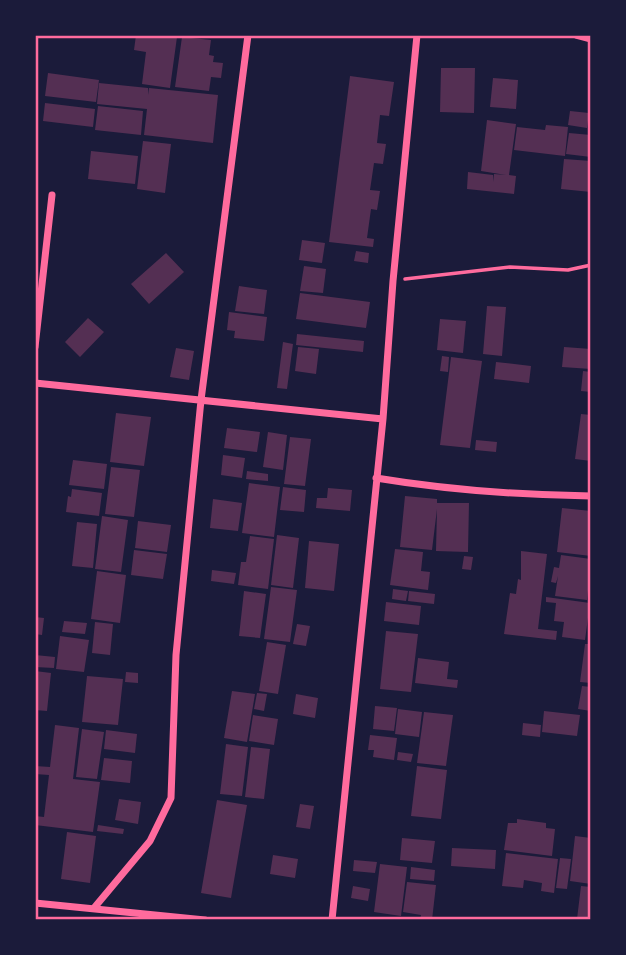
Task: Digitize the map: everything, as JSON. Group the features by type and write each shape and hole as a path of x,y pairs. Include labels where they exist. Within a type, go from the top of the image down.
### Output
{"street":[{"path":"94,908 150,841 172,798 176,655 201,400 248,35"},
{"path":"332,920 383,419 393,281 417,35"},
{"path":"576,35 591,39"},
{"path":"35,347 52,195"},
{"path":"35,383 383,419"},
{"path":"376,478 443,489 519,495 591,496"},
{"path":"35,903 205,920"}],"path":[{"path":"393,281 510,267 568,270 591,265"}],"building":[{"path":"136,35 177,37 170,88 142,84 146,52 134,50"},
{"path":"182,37 211,40 209,55 214,56 213,62 223,63 221,78 211,77 209,91 175,87"},
{"path":"441,68 475,68 474,113 440,112"},
{"path":"48,73 99,80 96,102 45,96"},
{"path":"350,76 394,82 389,116 380,115 377,143 386,144 383,164 374,163 370,190 380,191 377,210 371,209 367,238 374,239 373,247 329,242"},
{"path":"493,78 518,80 516,109 490,107"},
{"path":"99,83 148,88 148,95 149,88 218,95 213,143 144,135 147,109 97,104"},
{"path":"45,103 95,109 93,127 43,121"},
{"path":"98,106 143,111 141,135 95,130"},
{"path":"570,111 589,113 587,128 568,125"},
{"path":"487,120 516,124 509,175 516,176 514,194 467,189 468,172 493,175 493,182 494,174 506,175 481,171"},
{"path":"546,125 568,127 565,156 514,150 517,127 545,130"},
{"path":"569,133 591,135 591,157 566,154"},
{"path":"143,141 171,144 165,193 137,189"},
{"path":"91,151 138,156 135,184 88,179"},
{"path":"564,159 591,161 591,192 561,189"},
{"path":"302,240 325,243 322,263 299,260"},
{"path":"356,251 369,253 368,263 354,261"},
{"path":"166,253 184,272 149,304 131,284"},
{"path":"304,266 326,269 323,293 300,291"},
{"path":"239,286 267,290 264,314 235,311"},
{"path":"300,293 370,302 366,328 296,319"},
{"path":"487,306 506,307 502,356 483,354"},
{"path":"229,312 267,317 264,341 234,338 235,331 227,330"},
{"path":"88,318 104,332 80,357 65,342"},
{"path":"440,319 466,321 463,353 437,350"},
{"path":"297,334 364,341 363,352 296,345"},
{"path":"283,342 293,344 287,389 277,388"},
{"path":"298,347 319,349 316,374 295,371"},
{"path":"564,347 591,349 591,369 562,367"},
{"path":"176,348 194,351 189,380 170,377"},
{"path":"442,356 449,357 448,372 440,371"},
{"path":"451,357 482,361 470,448 440,445"},
{"path":"496,362 531,366 529,383 494,379"},
{"path":"583,371 591,372 591,392 581,391"},
{"path":"116,413 151,417 144,466 110,462"},
{"path":"581,414 591,415 591,461 575,459"},
{"path":"227,428 260,432 257,452 224,448"},
{"path":"268,432 287,435 283,470 263,467"},
{"path":"290,437 311,439 305,486 284,484"},
{"path":"476,440 497,442 496,452 475,450"},
{"path":"223,455 245,458 242,478 221,475"},
{"path":"73,460 107,464 104,489 69,485"},
{"path":"111,467 140,470 134,517 105,514"},
{"path":"247,471 268,474 268,481 246,479"},
{"path":"249,483 280,487 274,537 242,533"},
{"path":"283,487 306,490 304,512 280,510"},
{"path":"328,488 352,490 350,511 316,508 317,498 327,498"},
{"path":"72,489 102,493 99,516 66,512 68,496 71,497"},
{"path":"405,496 437,499 437,503 469,503 468,552 436,551 437,509 432,550 400,547"},
{"path":"213,499 242,503 238,531 210,528"},
{"path":"562,508 591,511 591,556 557,552"},
{"path":"102,516 128,520 121,572 95,569"},
{"path":"138,521 171,525 167,552 135,548"},
{"path":"77,522 97,524 93,568 72,566"},
{"path":"277,535 299,538 293,588 271,585"},
{"path":"250,536 274,539 268,589 238,585 241,562 246,562"},
{"path":"309,541 339,544 334,591 305,588"},
{"path":"395,549 423,552 421,571 430,572 428,590 390,585"},
{"path":"134,550 167,554 163,579 131,575"},
{"path":"521,551 547,554 538,629 557,631 556,640 504,634 510,593 516,594 518,579 521,580"},
{"path":"561,555 591,559 587,600 555,596 558,576 556,583 551,582 554,567 559,568"},
{"path":"464,556 473,557 471,570 462,569"},
{"path":"212,570 236,573 234,584 211,581"},
{"path":"97,571 126,575 120,623 91,619"},
{"path":"271,587 297,590 290,642 264,639"},
{"path":"393,589 408,591 406,601 392,599"},
{"path":"244,591 266,594 260,638 239,636"},
{"path":"409,591 435,594 434,604 408,601"},
{"path":"546,597 590,603 585,640 562,637 564,622 554,621 556,603 546,602"},
{"path":"386,602 421,606 419,625 384,621"},
{"path":"35,617 44,618 42,635 35,634"},
{"path":"64,621 87,623 85,634 62,632"},
{"path":"95,622 113,624 110,655 92,653"},
{"path":"297,624 310,626 306,646 293,644"},
{"path":"386,631 418,634 411,692 380,689"},
{"path":"60,636 89,640 84,672 56,669"},
{"path":"267,642 286,645 278,694 259,691"},
{"path":"585,644 591,644 591,683 580,682"},
{"path":"35,655 55,657 54,668 35,667"},
{"path":"418,658 449,662 447,679 458,680 457,688 415,683"},
{"path":"35,671 51,673 47,711 35,710"},
{"path":"126,672 138,673 138,683 125,682"},
{"path":"87,676 123,679 118,725 82,722"},
{"path":"582,686 591,687 591,711 578,709"},
{"path":"232,691 255,694 247,742 224,738"},
{"path":"257,693 267,694 264,711 254,709"},
{"path":"296,694 318,698 315,718 293,714"},
{"path":"375,706 397,708 394,731 373,729"},
{"path":"398,709 422,712 419,737 395,734"},
{"path":"544,711 580,715 577,736 542,732"},
{"path":"424,712 453,715 446,766 417,763"},
{"path":"253,715 278,719 274,745 249,741"},
{"path":"523,723 541,725 540,737 522,735"},
{"path":"55,725 79,728 73,779 100,782 93,832 35,825 35,816 44,817 49,775 35,774 35,766 50,767"},
{"path":"82,729 104,732 97,779 76,777"},
{"path":"106,730 137,734 135,753 104,749"},
{"path":"370,735 397,738 394,760 373,757 374,750 368,750"},
{"path":"226,744 248,747 242,796 220,794"},
{"path":"251,747 270,749 264,799 245,797"},
{"path":"398,752 413,754 411,762 397,760"},
{"path":"104,758 132,761 130,783 101,780"},
{"path":"417,766 447,770 441,819 411,816"},
{"path":"119,799 141,802 138,824 115,820"},
{"path":"217,800 247,805 231,898 201,893"},
{"path":"300,804 314,806 310,829 296,827"},
{"path":"517,819 546,823 546,828 555,829 552,856 504,850 508,823 517,823"},
{"path":"98,825 124,829 123,834 97,831"},
{"path":"67,832 96,836 90,883 61,879"},
{"path":"575,836 591,838 591,884 570,881"},
{"path":"402,838 435,841 432,863 400,860"},
{"path":"452,848 496,850 495,869 451,866"},
{"path":"506,853 558,859 554,893 541,891 542,883 524,880 523,888 502,886"},
{"path":"273,855 298,859 295,878 270,874"},
{"path":"560,858 571,859 567,889 556,888"},
{"path":"354,860 377,862 375,873 353,871"},
{"path":"380,864 407,867 401,916 374,912"},
{"path":"411,867 435,870 434,881 410,879"},
{"path":"407,882 436,885 432,920 420,920 421,915 403,912"},
{"path":"353,886 370,889 368,901 351,898"},
{"path":"581,886 591,887 591,920 577,919"}]}
